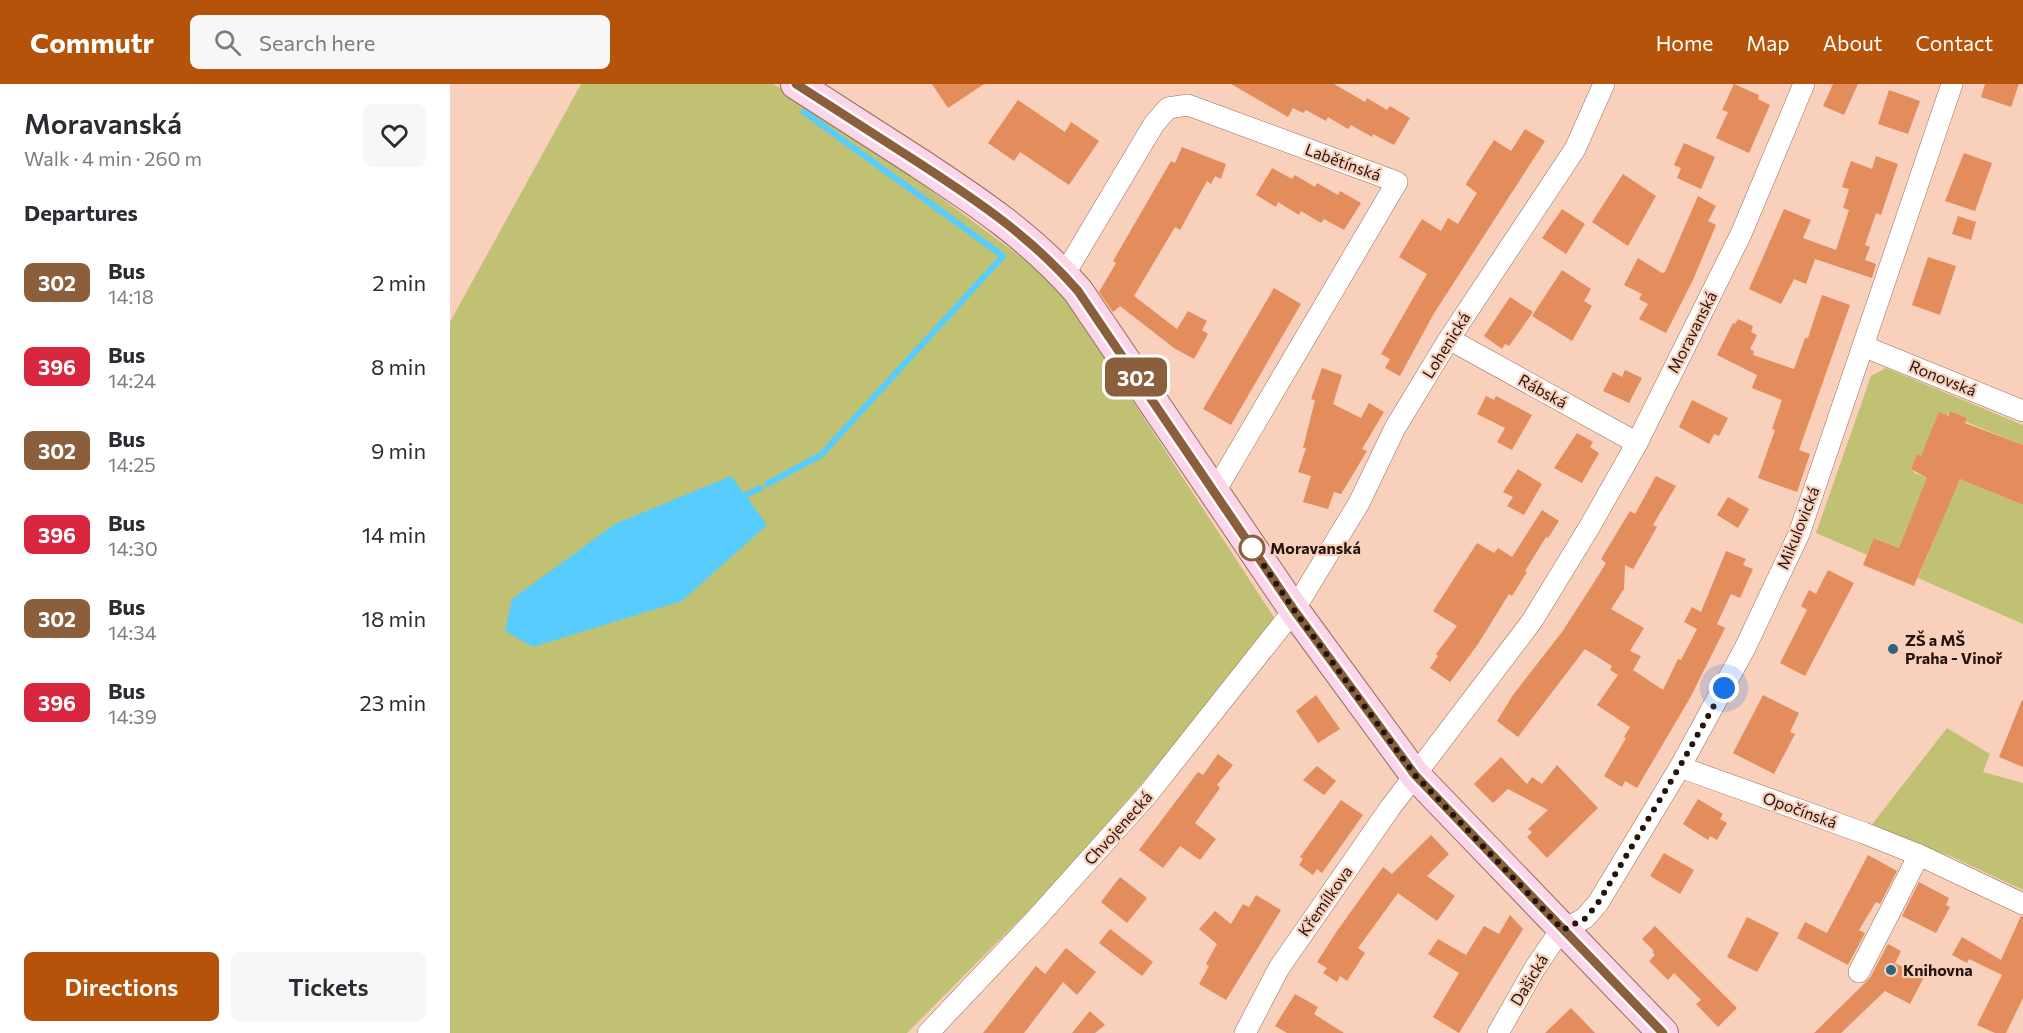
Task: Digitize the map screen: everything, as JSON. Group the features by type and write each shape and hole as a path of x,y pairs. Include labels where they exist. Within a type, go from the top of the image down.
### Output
{"street":[{"name":"Lohenická","path":"1294,610 1359,504 1395,428 1449,339 1575,149 1604,84"},
{"name":"Moravanská","path":"1415,775 1532,621 1637,443 1741,234 1804,84"},
{"name":"Mikulovická","path":"1563,930 1586,918 1598,903 1680,766 1745,648 1799,534 1952,84"},
{"path":"816,89 990,211 1039,249 1064,275 1078,291 1294,610 1415,775 1563,930 1649,1027"},
{"name":"Labětínská","path":"1064,275 1154,124 1168,108 1188,105 1397,182 1214,493"},
{"name":"Rábská","path":"1449,339 1637,443"},
{"name":"Ronovská","path":"1863,346 2023,411"},
{"name":"Chvojenecká","path":"928,1033 1035,920 1148,794 1294,610"},
{"name":"Opočínská","path":"1680,766 1919,855 2023,904"},
{"name":"Křemílkova","path":"1245,1033 1279,968 1415,775"},
{"path":"1859,972 1919,855"},
{"name":"Dašická","path":"1498,1033 1535,968 1563,930"}],"shaded area":[{"path":"581,84 773,84 825,112 1055,282 1279,625 1052,887 907,1033 450,1033 450,322"},
{"path":"1886,368 2023,425 2023,445 1965,423 1967,418 1950,411 1921,456 1917,454 1911,469 1915,473 1955,490 1960,479 2023,505 2023,624 1918,578 1949,503 1922,492 1899,548 1875,538 1867,555 1816,533 1871,376"},
{"path":"1947,728 1990,754 1983,772 2023,783 2023,890 1950,856 1870,827"}],"water":[{"path":"731,476 767,525 682,601 533,647 505,631 512,599 615,524"}],"building":[{"path":"932,84 984,84 948,108"},
{"path":"1231,84 1334,84 1365,102 1367,98 1387,110 1390,106 1410,118 1394,145 1373,134 1372,137 1351,125 1348,129 1328,117 1326,121 1306,110 1303,113 1293,108 1288,117"},
{"path":"1734,84 1759,95 1758,99 1770,105 1749,153 1716,138 1728,112 1722,110"},
{"path":"1833,84 1858,84 1844,115 1823,106"},
{"path":"1985,84 2019,84 2011,107 1981,97"},
{"path":"1889,90 1920,101 1908,134 1878,124"},
{"path":"1018,100 1065,132 1071,122 1099,141 1069,185 1020,152 1014,161 988,143"},
{"path":"1525,129 1545,141 1433,315 1400,376 1385,368 1390,359 1381,354 1427,274 1399,257 1422,219 1441,231 1448,218 1458,224 1477,193 1466,185 1467,182 1494,140 1511,151"},
{"path":"1684,143 1715,157 1701,189 1677,178 1681,168 1674,165"},
{"path":"1182,147 1226,164 1221,179 1215,176 1211,184 1207,181 1180,230 1175,227 1134,296 1177,329 1188,311 1207,321 1202,330 1208,334 1194,359 1174,348 1120,306 1113,312 1099,292 1116,263 1113,261 1171,161 1175,163"},
{"path":"1964,153 1992,163 1975,211 1945,201"},
{"path":"1876,156 1898,164 1881,215 1876,213 1865,245 1870,247 1865,260 1876,264 1872,278 1815,259 1806,284 1794,279 1781,304 1749,289 1784,209 1811,220 1803,238 1836,250 1849,210 1843,208 1849,189 1842,187 1851,161 1872,169"},
{"path":"1272,168 1292,179 1295,175 1315,187 1317,183 1338,195 1340,191 1361,203 1344,230 1324,219 1321,223 1301,211 1299,215 1278,202 1276,207 1256,195"},
{"path":"1623,174 1656,196 1628,246 1592,222"},
{"path":"1698,196 1716,206 1708,221 1716,225 1693,280 1666,333 1639,319 1648,304 1639,299 1642,294 1624,285 1638,258 1662,273 1665,272"},
{"path":"1562,209 1585,224 1566,254 1542,238"},
{"path":"1958,216 1976,222 1971,240 1952,234"},
{"path":"1928,257 1956,266 1940,315 1912,305"},
{"path":"1562,270 1591,289 1584,301 1592,306 1572,341 1532,316"},
{"path":"1274,288 1301,304 1231,425 1203,409"},
{"path":"1822,295 1850,305 1799,450 1810,454 1797,492 1758,478 1775,430 1772,429 1782,400 1752,388 1757,375 1717,355 1733,323 1735,324 1738,319 1753,326 1751,332 1757,335 1750,349 1754,351 1753,355 1794,369 1805,338 1808,338"},
{"path":"1510,297 1533,312 1509,346 1505,344 1502,349 1484,336"},
{"path":"1322,368 1342,375 1333,404 1361,418 1369,403 1384,412 1362,449 1367,451 1341,494 1334,492 1328,509 1303,502 1311,476 1298,472 1306,448 1303,448 1315,400 1311,399"},
{"path":"1625,370 1642,378 1629,403 1603,391 1613,372 1622,377"},
{"path":"1486,396 1494,400 1496,396 1532,415 1512,450 1497,442 1505,428 1477,414"},
{"path":"1692,400 1728,418 1719,436 1714,434 1709,444 1679,427"},
{"path":"1950,411 1967,418 1965,423 2023,445 2023,505 1960,479 1914,586 1863,565 1874,538 1899,548 1927,478 1911,469 1917,454 1921,456 1939,412 1948,416"},
{"path":"1577,433 1593,442 1590,447 1599,453 1582,483 1554,468"},
{"path":"1518,469 1542,484 1524,515 1507,506 1513,497 1503,492"},
{"path":"1656,476 1676,486 1653,525 1657,527 1633,569 1625,565 1624,589 1611,609 1644,628 1630,651 1641,656 1633,670 1663,690 1678,659 1681,660 1697,629 1684,622 1692,607 1701,612 1726,551 1746,559 1743,565 1753,569 1740,598 1731,594 1717,624 1725,628 1690,698 1637,788 1625,781 1622,787 1604,776 1630,727 1597,705 1618,675 1610,670 1612,666 1585,649 1518,737 1497,721 1513,695 1562,632 1606,563 1601,559 1630,511 1635,514"},
{"path":"1728,497 1749,509 1738,528 1717,515"},
{"path":"1542,510 1559,521 1548,538 1546,537 1512,596 1509,594 1478,644 1450,682 1430,668 1438,656 1436,654 1457,626 1433,611 1477,543 1494,553 1498,548 1512,557"},
{"path":"1828,570 1854,583 1805,676 1780,663 1807,610 1801,606 1809,590 1816,594"},
{"path":"1316,695 1340,729 1318,743 1296,711"},
{"path":"1763,695 1799,713 1790,732 1795,734 1774,774 1733,753"},
{"path":"2023,700 2023,767 1999,757"},
{"path":"1218,754 1233,765 1217,785 1220,788 1195,823 1216,839 1200,860 1180,846 1163,868 1139,850 1198,772 1203,775"},
{"path":"1501,757 1527,784 1532,777 1542,784 1557,765 1598,808 1547,858 1527,837 1532,832 1528,829 1548,810 1508,789 1493,803 1474,784"},
{"path":"1317,766 1336,781 1324,795 1303,780"},
{"path":"1698,799 1723,814 1720,819 1727,823 1717,840 1710,836 1708,840 1683,824"},
{"path":"1341,800 1363,815 1322,873 1317,869 1313,875 1299,865 1303,859 1300,857"},
{"path":"1431,835 1449,854 1427,876 1455,896 1437,921 1398,893 1358,948 1365,953 1347,981 1340,976 1337,982 1323,973 1327,968 1317,962 1383,867 1392,874"},
{"path":"1664,853 1694,870 1680,894 1650,876"},
{"path":"1868,855 1897,871 1880,904 1876,902 1859,930 1865,933 1848,965 1797,938 1805,922 1827,933"},
{"path":"1120,877 1147,898 1127,923 1101,902"},
{"path":"1919,882 1949,898 1946,905 1950,907 1936,933 1902,916"},
{"path":"1256,895 1281,910 1226,1000 1199,984 1209,966 1206,964 1217,944 1199,929 1215,911 1231,924 1243,904 1249,907"},
{"path":"1510,915 1523,929 1459,1033 1433,1017 1459,973 1428,954 1438,939 1466,955 1484,926 1499,934"},
{"path":"2021,916 2023,917 2023,998 2006,1033 1995,1033 1977,1025 2002,975 1969,959 1967,963 1952,955 1962,937 2001,960"},
{"path":"1747,917 1779,933 1757,972 1727,957"},
{"path":"1655,926 1737,1008 1718,1027 1696,1004 1701,1000 1674,973 1668,980 1649,961 1655,955 1652,952 1654,951 1642,939"},
{"path":"1110,929 1153,962 1142,976 1099,943"},
{"path":"1888,944 1901,951 1895,963 1924,977 1910,1004 1885,991 1841,1033 1814,1033 1870,978"},
{"path":"1066,948 1096,972 1077,995 1063,982 1024,1033 983,1033 1036,966 1045,974"},
{"path":"1295,994 1318,1007 1314,1014 1344,1033 1287,1033 1275,1026"},
{"path":"1571,1008 1595,1033 1545,1033"},
{"path":"1090,1011 1105,1025 1095,1033 1072,1033"}],"waterway":[{"path":"767,484 821,455 1003,256 804,112"},
{"path":"746,495 760,488"}],"bus line":[{"name":"302","path":"796,84 974,199 1039,249 1064,275 1078,291 1294,610 1415,775 1663,1033"}],"place":[{"name":"Moravanská","path":"1252,548"},
{"name":"ZŠ a MŠ Praha - Vinoř","path":"1893,649"},
{"name":"Knihovna","path":"1891,970"}],"route":[{"path":"1252,548 1294,610 1415,775 1563,930 1586,918 1598,903 1724,688"}]}
